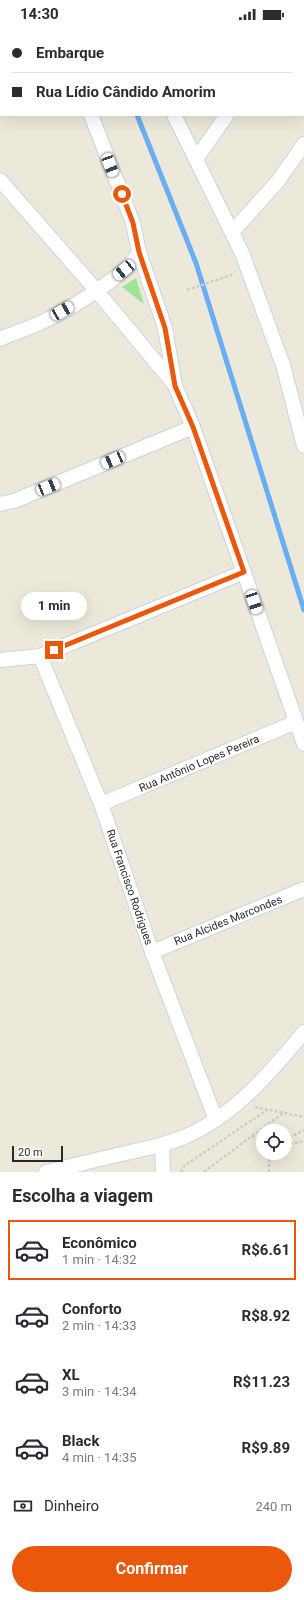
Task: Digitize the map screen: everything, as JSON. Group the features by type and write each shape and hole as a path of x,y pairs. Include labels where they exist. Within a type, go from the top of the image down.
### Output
{"street":[{"path":"91,116 133,223 139,252 165,328 175,386 193,427 304,744"},
{"path":"174,116 233,231 246,263 283,365 304,446"},
{"path":"196,159 226,116"},
{"path":"233,231 278,181 304,144"},
{"path":"0,180 96,290 175,386"},
{"path":"0,339 41,323 96,290 132,263 139,252"},
{"path":"0,504 21,498 193,427"},
{"path":"0,660 40,656 244,572"},
{"name":"Rua Francisco Rodrigues","path":"40,656 101,804 152,952 216,1120"},
{"name":"Rua Antônio Lopes Pereira","path":"101,804 296,722"},
{"name":"Rua Alcides Marcondes","path":"152,952 304,889"},
{"path":"46,1172 162,1145 184,1137 216,1120 237,1104 275,1067 304,1032"},
{"path":"162,1145 163,1172"}],"path":[{"path":"187,290 239,272"},
{"path":"237,1104 304,1117"},
{"path":"181,1172 184,1166 266,1110"},
{"path":"204,1172 283,1113"},
{"path":"292,1136 304,1130"},
{"path":"252,1136 256,1139"},
{"path":"292,1144 304,1141"},
{"path":"269,1160 269,1172"}],"green space":[{"path":"136,278 144,304 122,287"}],"waterway":[{"path":"137,116 196,263 304,610"}],"route":[{"path":"54,650 244,572 193,427 175,386 165,328 139,252 133,223 122,194"}]}
